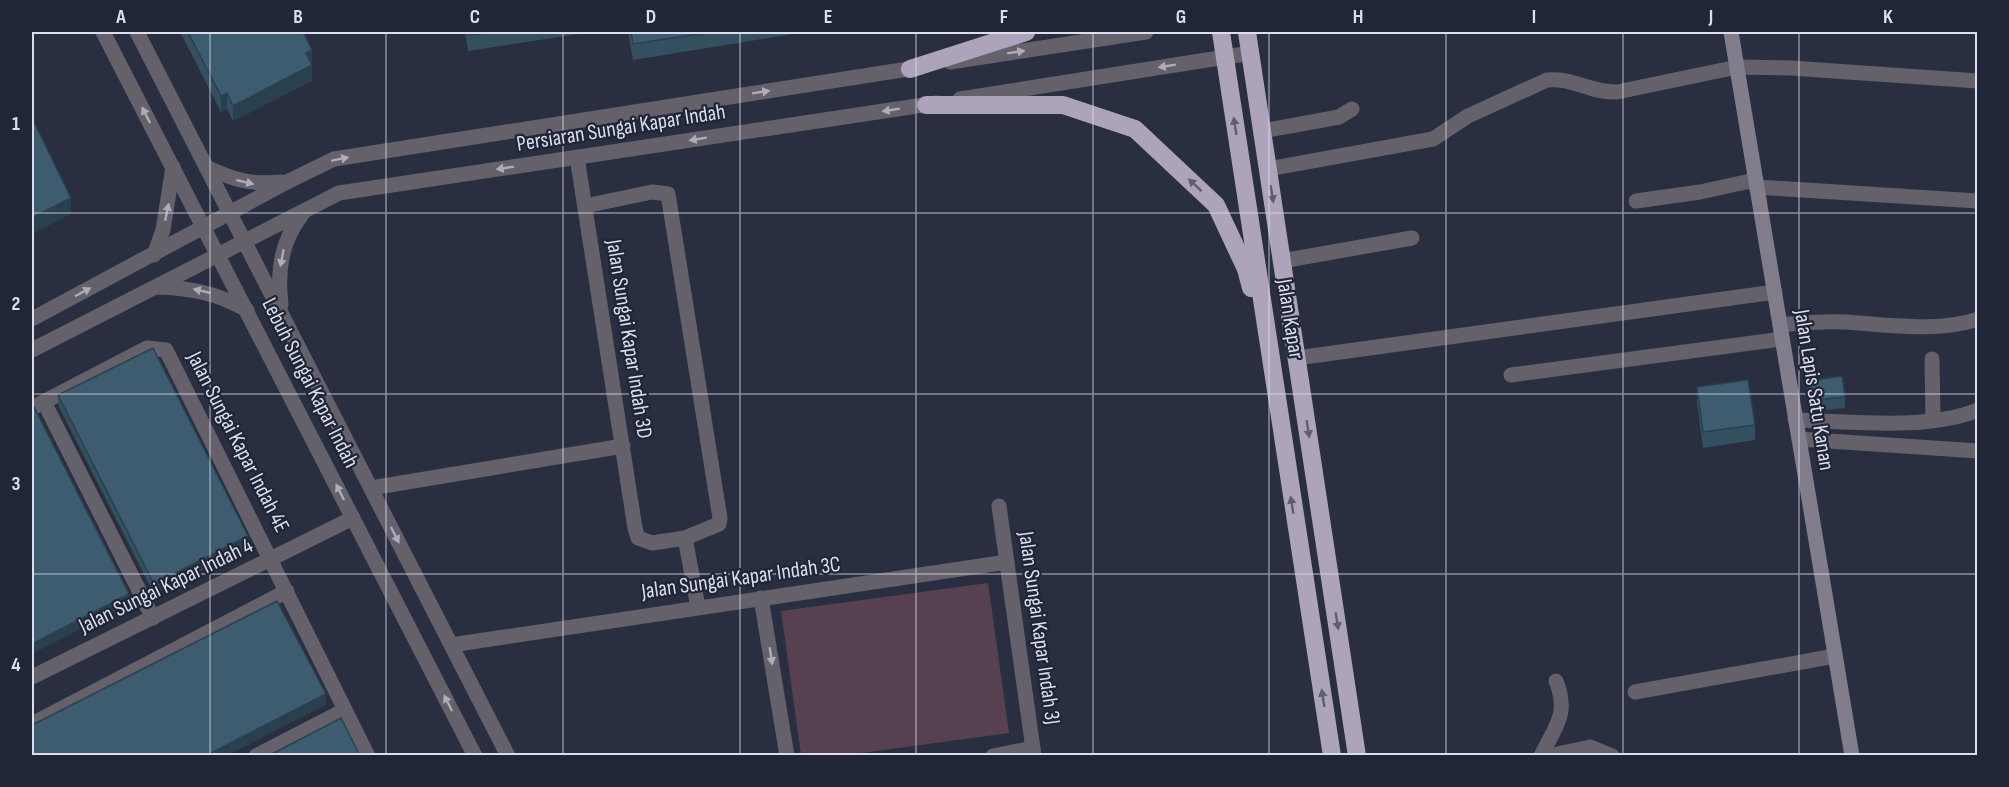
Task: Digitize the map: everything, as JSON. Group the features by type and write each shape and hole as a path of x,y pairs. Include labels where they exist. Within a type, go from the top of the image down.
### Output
{"highway":[{"path":"910,69 1026,32"},
{"name":"Jalan Kapar","path":"1221,32 1332,756"},
{"name":"Jalan Kapar","path":"1247,32 1357,756"},
{"path":"926,105 1063,105 1135,129 1216,205 1246,269 1277,392"}],"street":[{"name":"Lebuh Sungai Kapar Indah","path":"103,32 475,756"},
{"name":"Lebuh Sungai Kapar Indah","path":"137,32 508,756"},
{"name":"Persiaran Sungai Kapar Indah","path":"32,319 334,159 1146,32"},
{"name":"Jalan Lapis Satu Kanan","path":"1731,32 1852,756"},
{"name":"Persiaran Sungai Kapar Indah","path":"32,350 339,193 926,105 1251,53"},
{"path":"1268,169 1433,139 1468,116 1503,101 1528,86 1561,78 1583,88 1603,93 1737,67 1791,68 1977,81"},
{"path":"1263,131 1339,117 1352,109"},
{"name":"Jalan Sungai Kapar Indah 3D","path":"577,157 635,528 638,538 652,543 686,538"},
{"path":"154,255 164,230 173,167"},
{"path":"207,167 231,179 255,184 287,182"},
{"path":"1636,201 1756,184 1977,201"},
{"path":"585,206 652,192 668,194 720,518 719,524 710,530 686,538 698,607"},
{"path":"282,315 278,281 281,255 290,229 307,208"},
{"path":"1282,261 1412,238"},
{"path":"153,287 198,289 224,297 247,310"},
{"path":"1297,358 1775,292"},
{"path":"1511,375 1836,322 1889,326 1932,325 1977,319"},
{"name":"Jalan Sungai Kapar Indah 4E","path":"38,405 147,348 166,350 272,559"},
{"path":"1932,359 1933,420"},
{"path":"38,405 153,618"},
{"path":"1795,420 1887,423 1959,418 1977,410"},
{"path":"1799,439 1977,451"},
{"path":"371,488 622,446"},
{"name":"Jalan Sungai Kapar Indah 3J","path":"999,506 1033,752"},
{"name":"Jalan Sungai Kapar Indah 4","path":"32,675 153,618 353,518"},
{"path":"272,559 368,756"},
{"name":"Jalan Sungai Kapar Indah 3C","path":"451,645 1007,562"},
{"path":"32,724 287,591"},
{"path":"761,598 787,756"},
{"path":"1635,692 1835,656"},
{"path":"1541,756 1561,714 1563,700 1556,681"},
{"path":"256,756 345,710"},
{"path":"1548,756 1590,747 1612,756"},
{"path":"993,756 1033,752"}],"shaded area":[{"path":"988,583 1009,733 847,755 801,755 781,611"}],"building":[{"path":"188,32 303,32 312,50 306,53 312,65 233,106 227,93 221,96"},
{"path":"468,32 493,32 468,35"},
{"path":"631,32 711,32 633,44"},
{"path":"32,118 71,198 32,218"},
{"path":"153,348 248,536 154,584 58,395"},
{"path":"1842,376 1845,397 1815,400 1814,392 1809,393 1807,381"},
{"path":"1748,380 1755,425 1703,432 1697,387"},
{"path":"32,407 129,594 32,644"},
{"path":"277,601 326,694 205,756 32,756 32,725"},
{"path":"341,718 360,756 268,756"}]}
